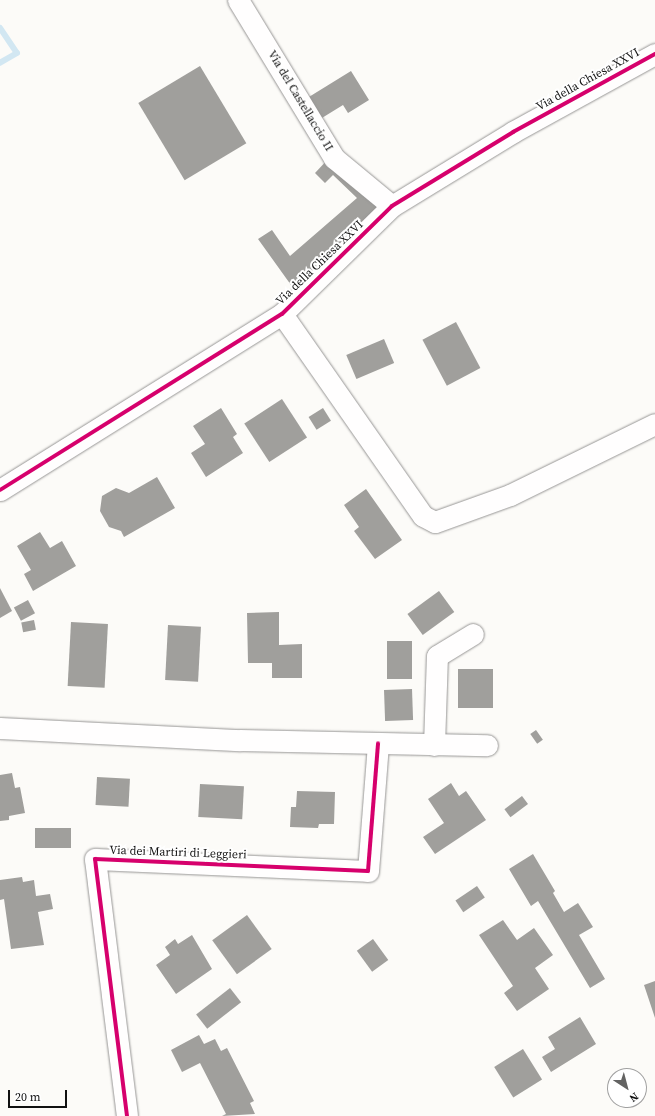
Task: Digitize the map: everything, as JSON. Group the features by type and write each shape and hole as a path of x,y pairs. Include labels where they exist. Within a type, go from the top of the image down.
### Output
{"street":[{"name":"Via del Castellaccio II","path":"238,0 334,158 392,206"},
{"name":"Via della Chiesa XXVI","path":"0,490 282,314 392,206 514,132 655,54"},
{"path":"282,314 423,516 435,522 510,495 655,424"},
{"path":"434,745 437,656 473,634"},
{"path":"0,728 240,740 487,745"},
{"name":"Via dei Martiri di Leggieri","path":"128,1116 95,859 368,871 378,743"}],"building":[{"path":"200,66 246,143 185,180 138,103"},
{"path":"351,71 369,100 348,113 343,105 317,121 304,100"},
{"path":"330,157 379,208 296,292 258,239 272,230 290,256 357,198 333,175 325,183 315,173"},
{"path":"456,322 480,368 447,386 422,340"},
{"path":"384,339 394,363 356,379 346,355"},
{"path":"282,399 307,438 269,462 244,424"},
{"path":"221,408 237,434 233,437 243,453 206,477 191,453 205,444 193,426"},
{"path":"323,408 331,421 317,430 309,417"},
{"path":"157,477 175,508 124,537 121,531 109,527 100,511 102,496 116,488 129,493"},
{"path":"366,489 402,540 375,559 354,531 359,527 344,505"},
{"path":"40,532 50,548 62,541 76,566 33,591 24,574 31,570 17,546"},
{"path":"0,588 12,611 0,618"},
{"path":"439,591 454,612 423,635 407,614"},
{"path":"28,600 35,613 21,621 14,608"},
{"path":"279,612 279,645 302,644 302,678 272,678 272,663 248,663 247,613"},
{"path":"34,620 36,630 23,632 21,622"},
{"path":"71,622 108,624 105,688 68,686"},
{"path":"168,625 201,627 198,682 165,680"},
{"path":"387,641 412,641 412,679 387,679"},
{"path":"458,669 493,669 493,708 458,708"},
{"path":"412,689 413,720 385,721 384,690"},
{"path":"536,730 543,740 537,744 530,734"},
{"path":"12,773 15,788 20,787 25,813 9,816 9,820 0,821 0,775"},
{"path":"97,777 130,779 128,807 96,805"},
{"path":"451,783 459,796 466,791 486,820 435,854 423,837 444,823 428,799"},
{"path":"200,784 244,786 242,819 198,817"},
{"path":"297,791 335,792 334,824 319,824 318,828 290,827 291,807 296,807"},
{"path":"522,796 528,804 510,817 504,809"},
{"path":"35,828 71,828 71,848 35,848"},
{"path":"533,854 555,891 553,893 564,912 578,903 593,927 579,935 605,979 590,988 538,901 531,906 509,869"},
{"path":"22,877 23,882 34,880 36,896 50,894 53,909 38,912 44,945 11,949 4,899 0,900 0,880"},
{"path":"477,886 485,898 463,912 455,901"},
{"path":"247,915 272,949 237,974 212,940"},
{"path":"503,920 517,940 534,928 553,955 535,968 549,989 517,1011 504,993 513,986 479,935"},
{"path":"192,935 212,969 176,994 156,965 170,955 165,947 175,939 178,944"},
{"path":"373,939 388,960 372,972 357,951"},
{"path":"655,981 655,1018 644,985"},
{"path":"230,988 241,1002 207,1029 196,1014"},
{"path":"580,1017 596,1044 551,1072 542,1057 555,1049 548,1037"},
{"path":"199,1035 204,1044 215,1039 221,1051 227,1048 254,1101 250,1103 255,1114 222,1116 226,1114 200,1063 182,1072 171,1050"},
{"path":"523,1049 542,1080 513,1098 494,1067"}],"waterway":[{"path":"0,28 17,53 0,63"}],"cycle path":[{"path":"0,490 282,314 392,206 513,132 655,54"},
{"path":"127,1116 95,859 368,871 378,743"}]}
